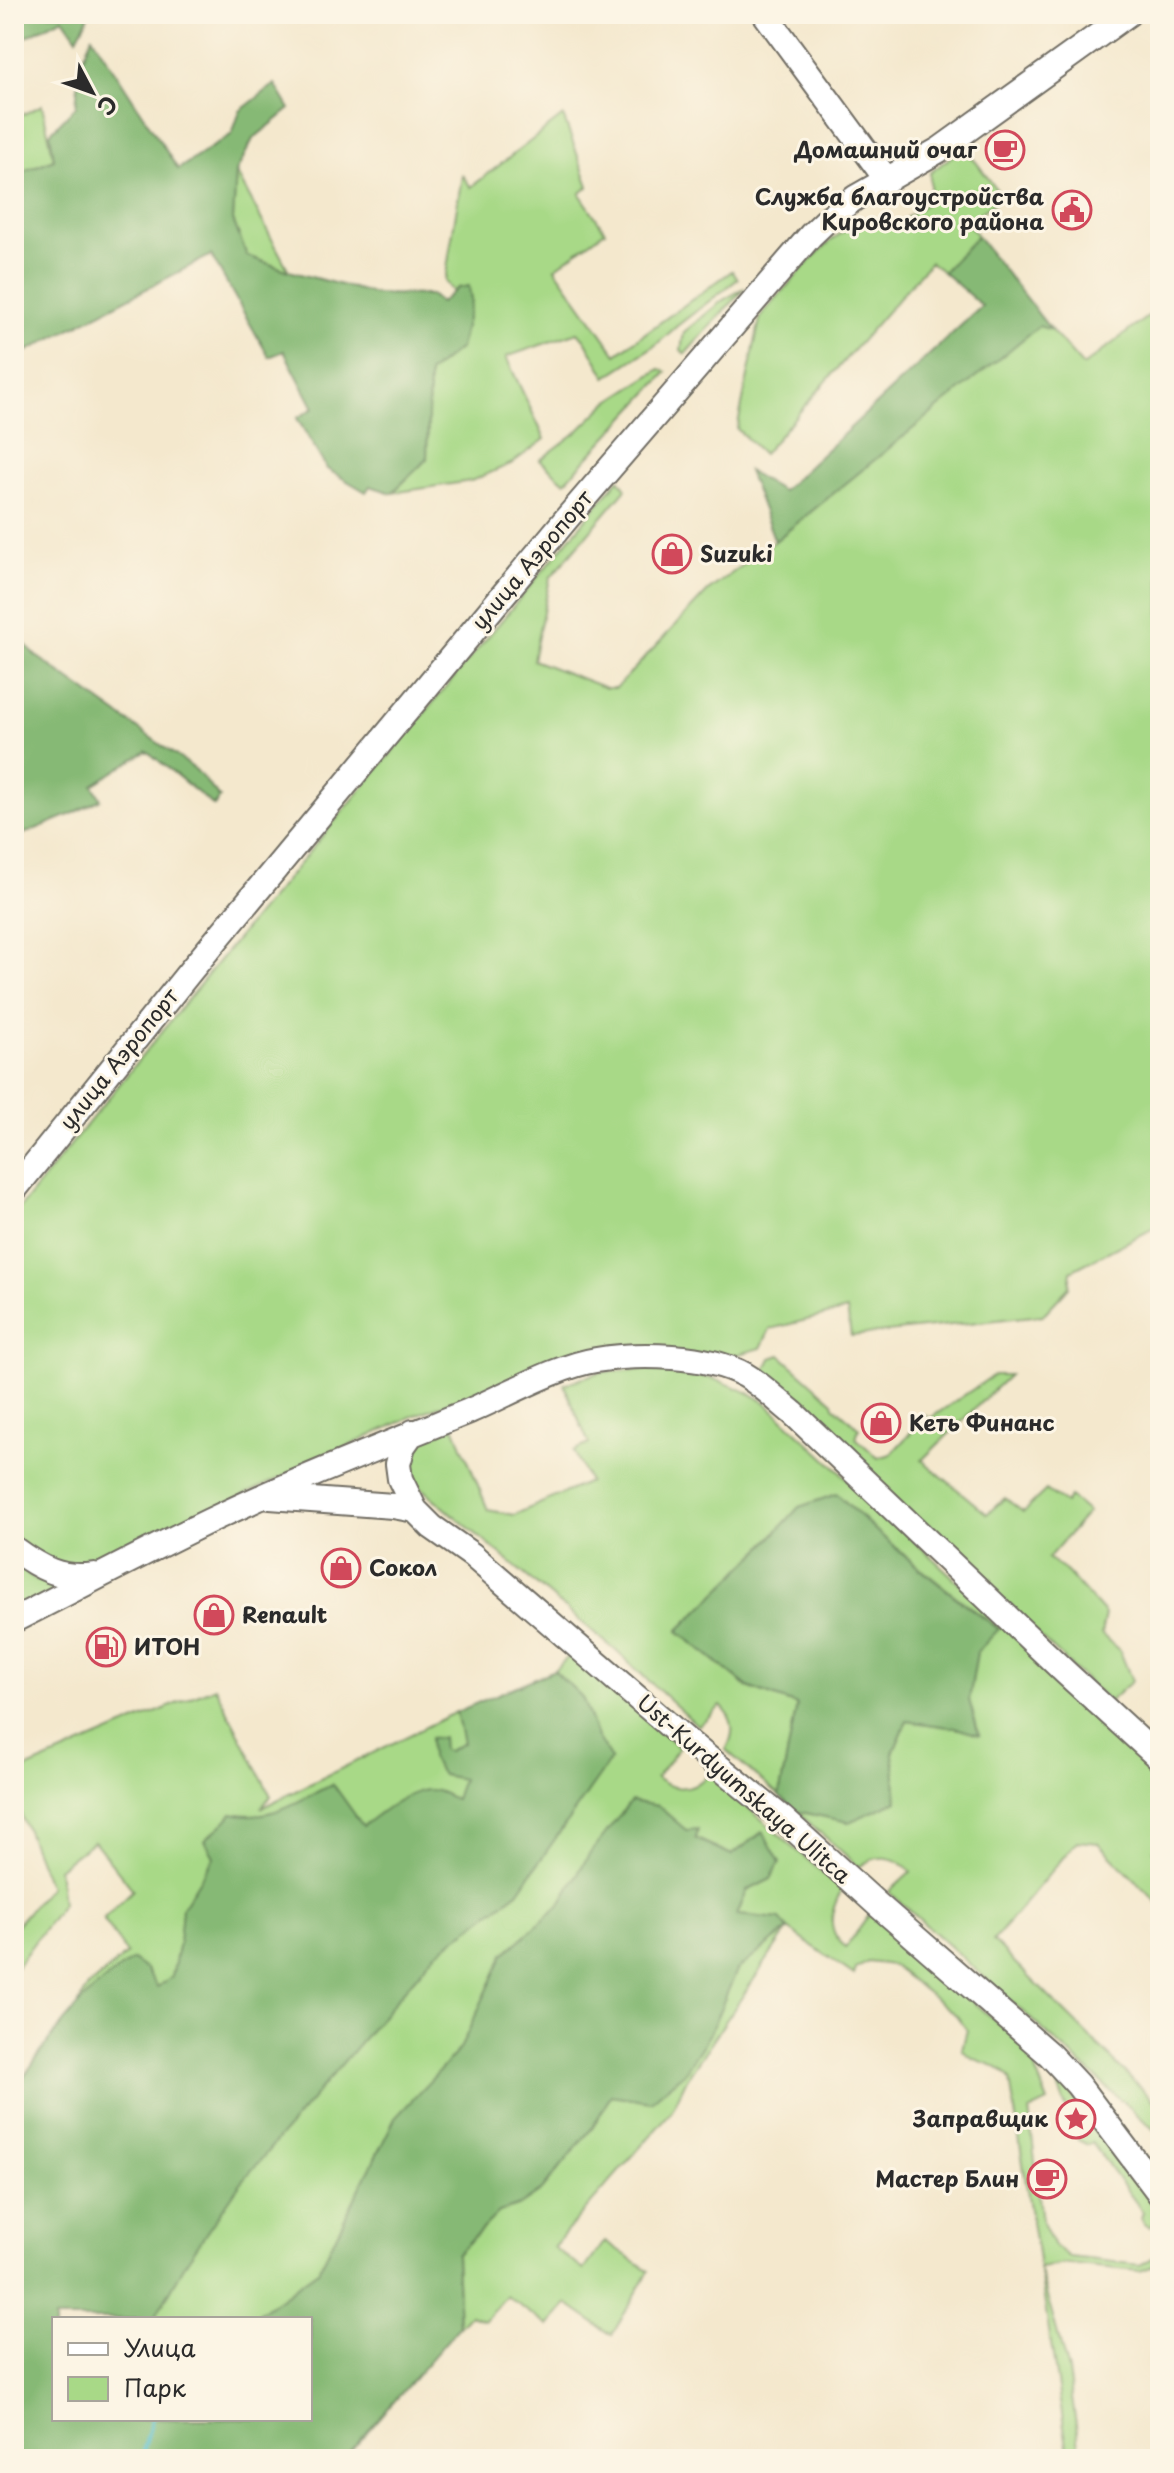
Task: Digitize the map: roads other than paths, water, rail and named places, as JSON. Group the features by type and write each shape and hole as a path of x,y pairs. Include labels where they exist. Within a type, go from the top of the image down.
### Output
{"main road":[{"path":"765,14 887,180"},
{"name":"улица Аэропорт","path":"14,1190 202,957 567,518 811,235 855,198 939,150 1128,14"},
{"path":"14,1620 264,1497 413,1432 594,1360 648,1356 726,1366 748,1377 793,1413 1160,1759"},
{"path":"413,1432 403,1446 398,1464 400,1479 415,1510"},
{"path":"264,1497 415,1510"},
{"name":"Ust-Kurdyumskaya Ulitca","path":"415,1510 782,1818 1050,2055 1078,2085 1160,2194"},
{"path":"14,1549 35,1564 64,1577 104,1574"}],"waterway":[{"path":"141,2459 151,2421"}],"place":[{"name":"Домашний очаг","path":"1005,150"},
{"name":"Служба благоустройства Кировского района","path":"1072,210"},
{"name":"Suzuki","path":"672,554"},
{"name":"Кеть Финанс","path":"881,1423"},
{"name":"Сокол","path":"341,1568"},
{"name":"Renault","path":"214,1615"},
{"name":"ИТОН","path":"106,1647"},
{"name":"Заправщик","path":"1076,2119"},
{"name":"Мастер Блин","path":"1047,2179"}]}
